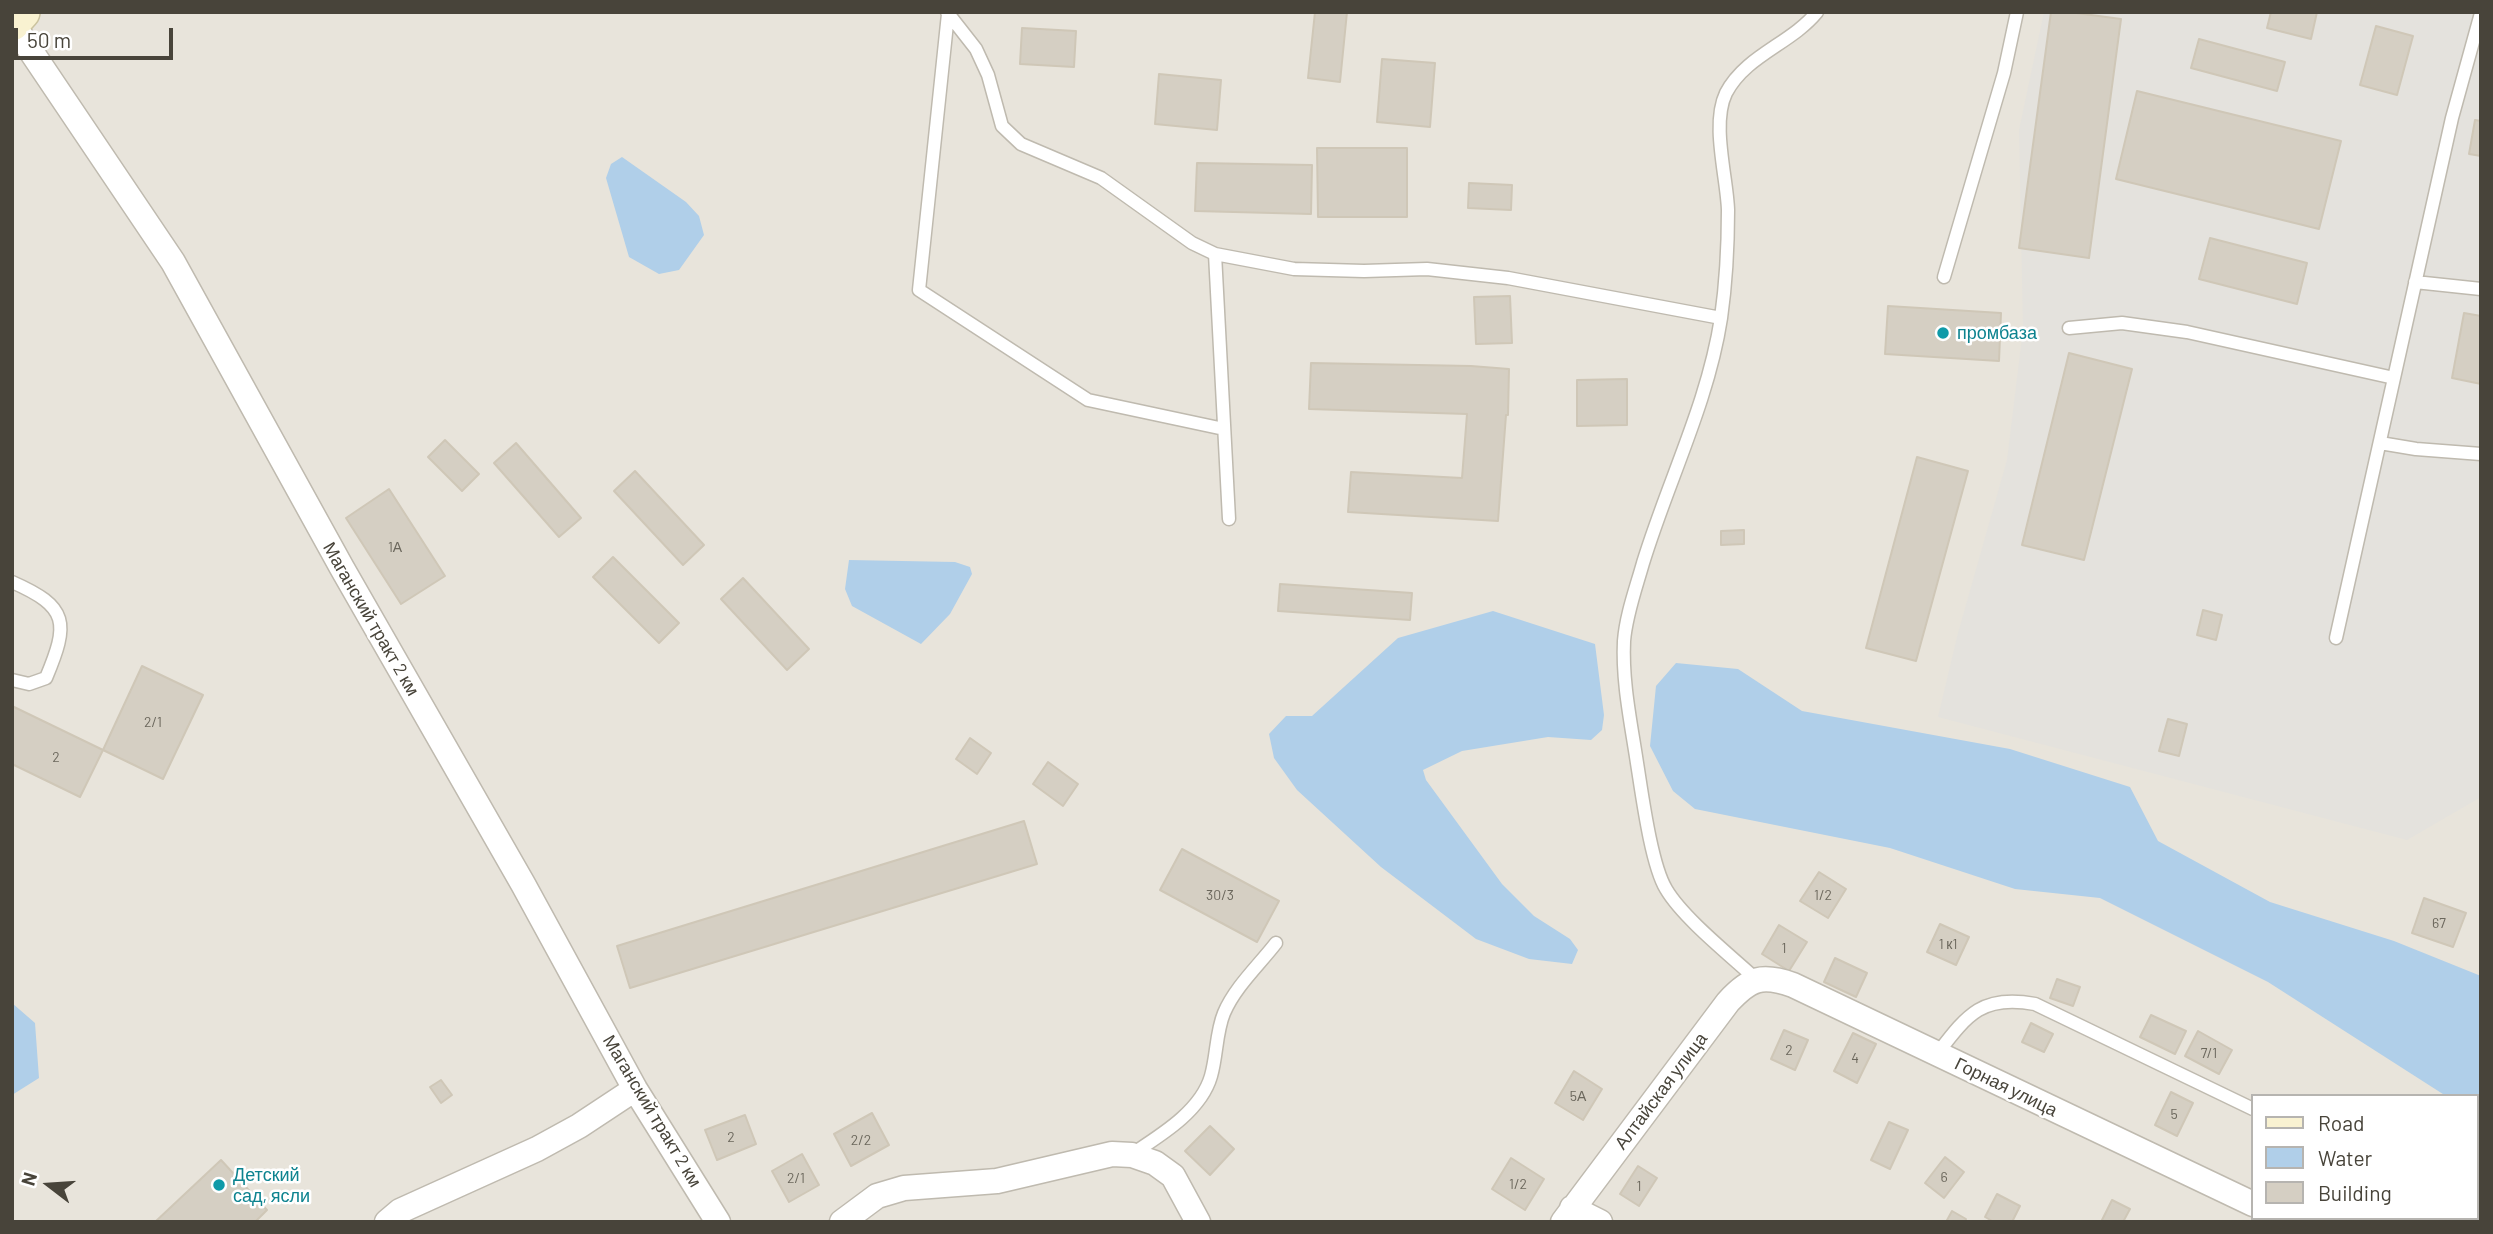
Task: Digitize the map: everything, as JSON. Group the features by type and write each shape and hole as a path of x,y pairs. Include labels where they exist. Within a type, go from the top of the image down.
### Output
{"main road":[{"name":"Маганский тракт 2 км","path":"12,23 22,12"}],"street":[{"name":"Маганский тракт 2 км","path":"12,23 173,262 342,568 523,884 635,1089 718,1222"},
{"name":"Горная улица","path":"1757,980 1774,979 1793,985 2252,1204"},
{"name":"Алтайская улица","path":"1600,1222 1568,1215 1728,1002 1743,986 1757,980"},
{"path":"387,1222 400,1211 537,1149 579,1126 635,1089"},
{"path":"842,1222 877,1196 904,1188 997,1181 1054,1169 1093,1156 1112,1154 1132,1155 1155,1163 1172,1176 1198,1222"}],"lane":[{"path":"1757,980 1678,904 1665,887 1642,792 1626,694 1624,640 1633,596 1656,523 1705,387 1721,318 1728,208 1720,125 1725,96 1737,75 1805,26 1817,12"},
{"path":"1944,277 2004,73 2017,12"},
{"path":"948,13 976,49 988,75 1002,125 1021,144 1101,178 1192,243 1215,254 1294,269 1427,269 1508,278 1721,318"},
{"path":"948,13 919,290 1088,400 1224,429"},
{"path":"2336,638 2452,118 2481,13"},
{"path":"1215,254 1229,519"},
{"path":"2415,282 2481,289"},
{"path":"2069,328 2122,323 2187,332 2394,378"},
{"path":"2380,443 2481,454"},
{"path":"12,582 38,593 57,609 62,630 57,652 46,678 29,684 12,680"},
{"path":"1132,1155 1196,1104 1210,1078 1224,1013 1231,1000 1276,943"},
{"path":"1937,1054 1965,1018 1978,1009 1990,1003 2018,1001 2035,1004 2252,1109"}],"shaded area":[{"path":"12,12 2481,12 2481,1222 12,1222"},
{"path":"2044,12 2481,12 2481,797 2407,840 1938,717 1958,633 2007,460 2023,329 2019,130"}],"water":[{"path":"622,157 686,202 699,216 704,235 679,270 659,274 629,257 606,178 611,164"},
{"path":"849,560 955,562 970,567 972,574 950,614 921,644 852,606 845,589"},
{"path":"1493,611 1595,644 1604,715 1602,730 1591,740 1548,737 1462,751 1423,770 1426,780 1502,884 1534,916 1570,939 1578,950 1572,964 1529,959 1476,939 1381,867 1297,790 1274,758 1269,734 1286,716 1312,716 1398,638"},
{"path":"1676,663 1738,669 1802,711 2010,749 2130,787 2158,841 2270,902 2394,941 2481,976 2481,1120 2479,1094 2443,1094 2268,982 2100,898 2015,889 1890,848 1695,809 1673,791 1650,746 1656,686"},
{"path":"12,1003 35,1023 39,1078 12,1095"}],"building":[{"path":"1315,12 1347,12 1340,82 1308,78"},
{"path":"2051,12 2121,19 2089,258 2019,248"},
{"path":"2271,12 2317,12 2311,39 2267,28"},
{"path":"2376,26 2413,36 2397,95 2360,85"},
{"path":"1022,28 1076,31 1074,67 1020,64"},
{"path":"2199,39 2285,62 2277,91 2191,68"},
{"path":"1382,59 1435,63 1430,127 1377,122"},
{"path":"1159,74 1221,80 1217,130 1155,124"},
{"path":"2137,91 2341,141 2319,229 2116,179"},
{"path":"2475,120 2481,121 2481,156 2469,154"},
{"path":"1317,148 1407,148 1407,217 1318,217"},
{"path":"1197,163 1312,165 1311,214 1195,211"},
{"path":"1469,183 1512,185 1511,210 1468,208"},
{"path":"2210,238 2307,263 2297,304 2199,279"},
{"path":"1510,296 1512,343 1476,344 1474,297"},
{"name":"промбаза","path":"1888,306 2001,313 1999,361 1885,354"},
{"path":"2464,313 2481,316 2481,384 2452,378"},
{"path":"2069,353 2132,369 2084,560 2022,545"},
{"path":"1311,363 1509,369 1508,415 1498,521 1348,512 1351,472 1462,478 1467,414 1309,409"},
{"path":"1627,379 1627,425 1577,426 1577,380"},
{"path":"445,440 479,474 462,491 428,457"},
{"path":"516,443 581,518 559,537 494,463"},
{"path":"1917,457 1968,471 1916,661 1866,648"},
{"path":"635,471 704,545 683,565 614,491"},
{"path":"389,489 445,576 401,604 346,518"},
{"path":"1744,530 1744,544 1721,545 1721,531"},
{"path":"613,557 679,623 659,643 593,577"},
{"path":"743,578 809,649 787,670 721,599"},
{"path":"1280,584 1412,593 1410,620 1278,611"},
{"path":"2203,610 2222,615 2216,640 2197,635"},
{"path":"142,666 203,695 163,779 103,750"},
{"path":"12,706 103,750 80,797 12,764"},
{"path":"2168,719 2187,724 2179,756 2159,751"},
{"path":"970,738 991,753 977,774 956,759"},
{"path":"1048,762 1078,784 1063,806 1033,784"},
{"path":"1024,821 1037,864 630,988 617,946"},
{"path":"1182,849 1279,901 1257,942 1160,890"},
{"path":"1819,872 1846,889 1828,918 1800,901"},
{"path":"2424,898 2466,913 2453,947 2412,933"},
{"path":"1940,924 1969,937 1956,965 1927,952"},
{"path":"1779,925 1807,942 1789,971 1762,954"},
{"path":"1835,958 1867,973 1856,997 1824,982"},
{"path":"2057,979 2080,987 2073,1006 2050,998"},
{"path":"2151,1015 2186,1031 2175,1054 2140,1037"},
{"path":"2031,1023 2053,1034 2044,1052 2022,1042"},
{"path":"1784,1030 1808,1040 1795,1070 1771,1059"},
{"path":"2198,1031 2232,1050 2219,1074 2185,1056"},
{"path":"1853,1033 1876,1044 1857,1083 1834,1071"},
{"path":"1574,1071 1602,1089 1583,1120 1555,1103"},
{"path":"441,1080 452,1095 441,1103 430,1087"},
{"path":"2171,1092 2193,1103 2177,1136 2155,1125"},
{"path":"872,1113 889,1145 851,1166 834,1134"},
{"path":"745,1115 756,1144 717,1160 705,1130"},
{"path":"1889,1122 1908,1130 1890,1169 1871,1160"},
{"path":"1210,1126 1234,1149 1210,1175 1185,1151"},
{"path":"802,1154 819,1185 789,1202 772,1171"},
{"path":"1945,1157 1964,1172 1944,1198 1925,1183"},
{"path":"1511,1158 1544,1179 1525,1210 1492,1189"},
{"name":"Детский сад, ясли","path":"221,1160 267,1210 255,1222 155,1222"},
{"path":"1638,1166 1657,1178 1639,1206 1620,1194"},
{"path":"1997,1194 2020,1206 2012,1222 1994,1222 1985,1217"},
{"path":"2112,1200 2130,1209 2123,1222 2101,1222"},
{"path":"1952,1211 1966,1219 1965,1222 1946,1222"}],"place":[{"name":"промбаза","path":"1943,333"},
{"name":"Детский сад, ясли","path":"219,1185"}]}
